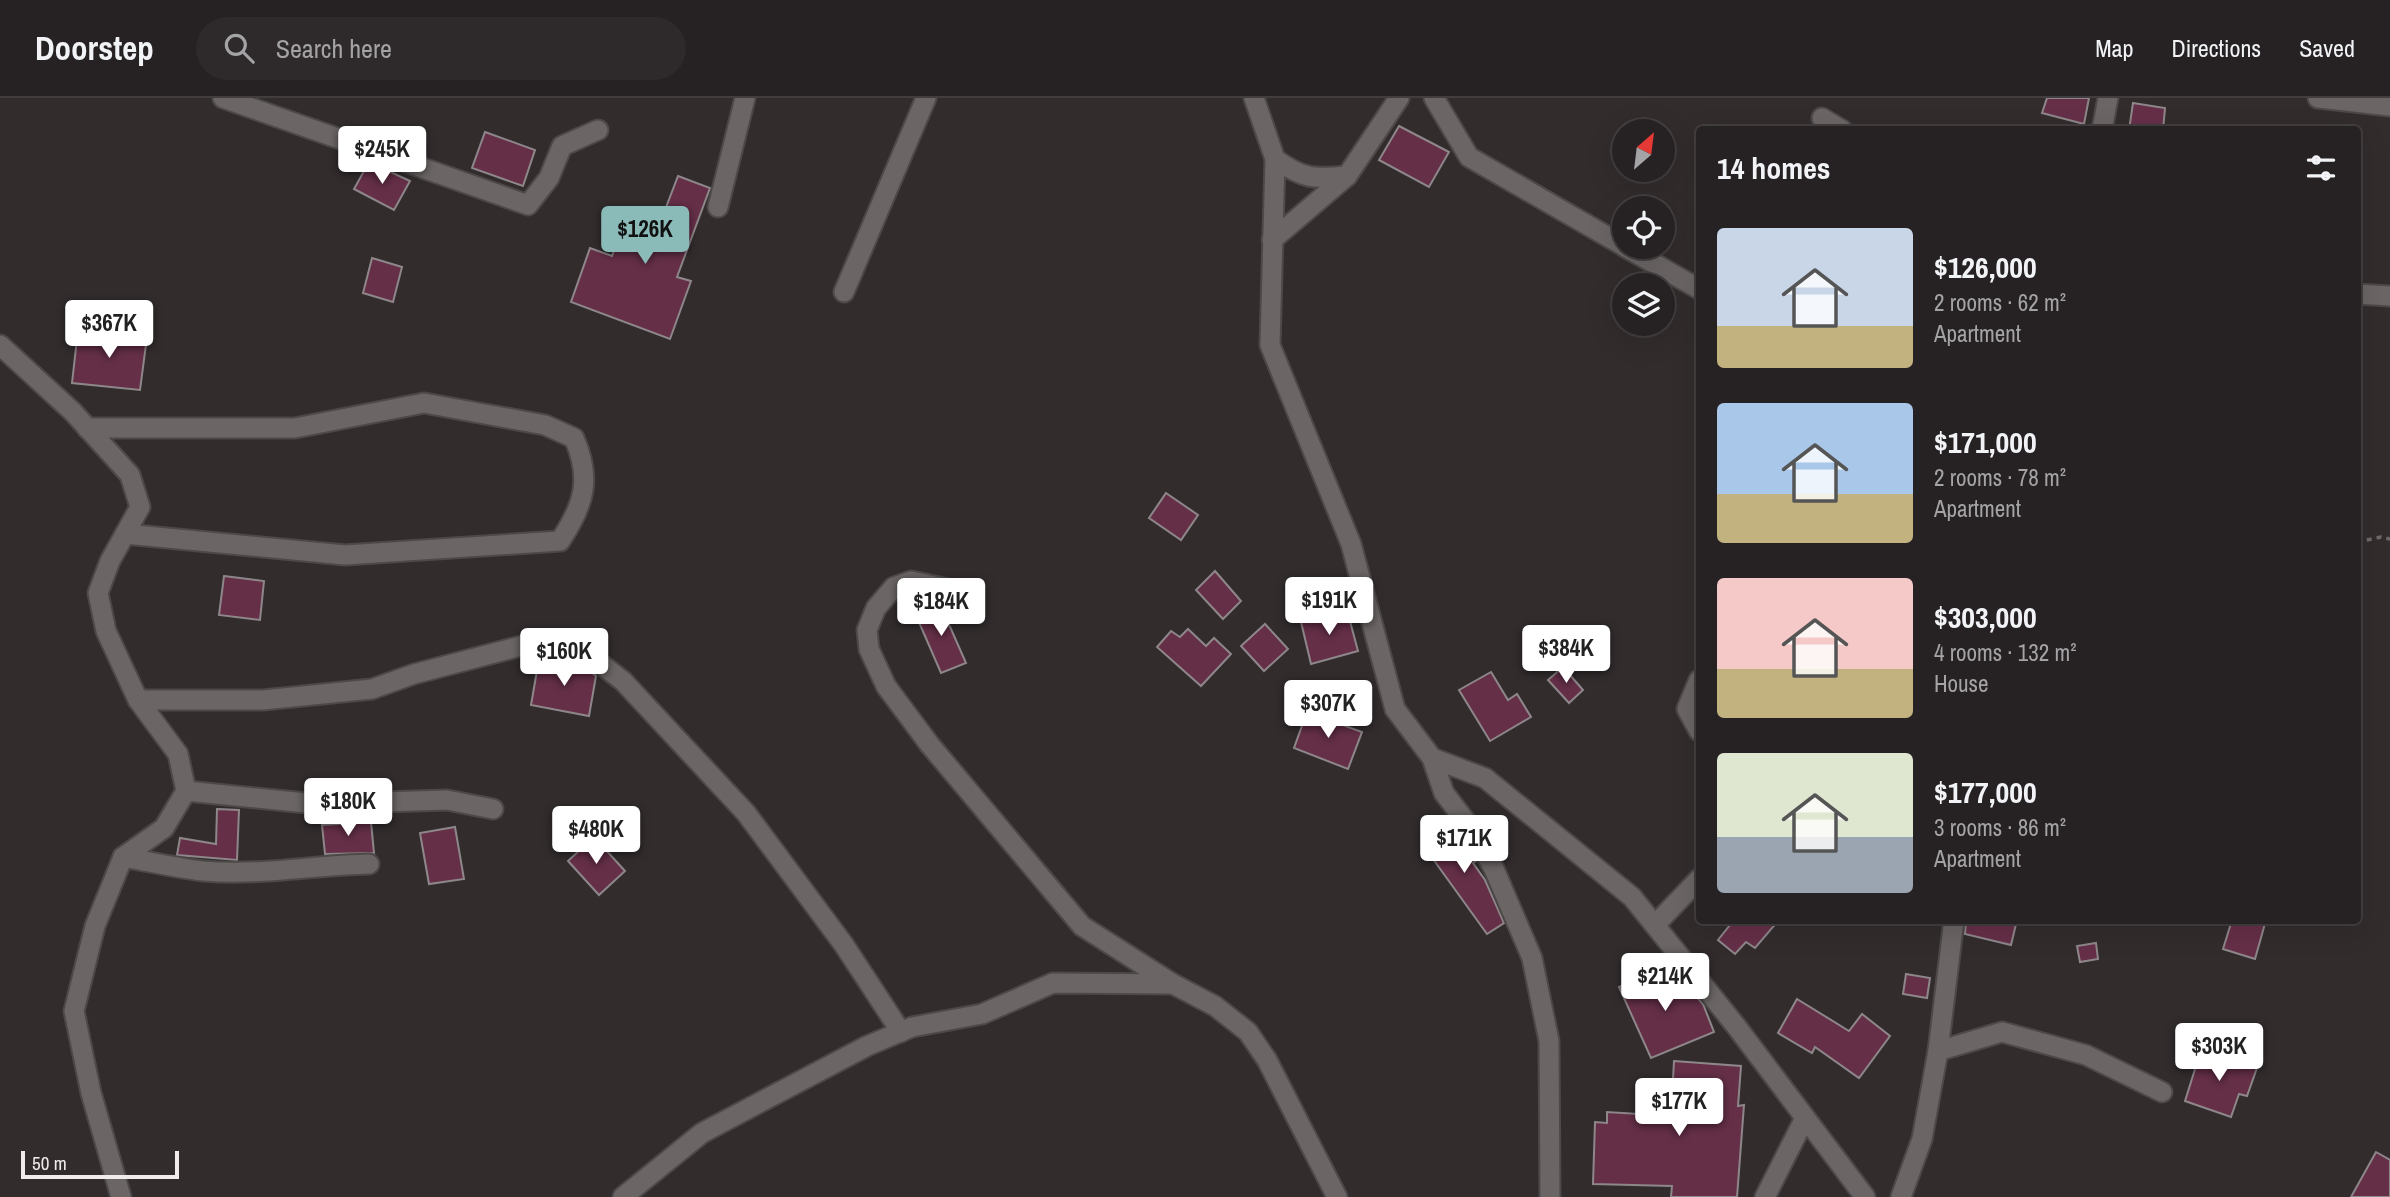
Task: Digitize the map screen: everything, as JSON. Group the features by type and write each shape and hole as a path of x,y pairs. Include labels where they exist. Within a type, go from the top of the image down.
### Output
{"street":[{"path":"223,98 528,205 550,178 562,146 598,130"},
{"path":"718,207 744,98"},
{"path":"844,292 926,98"},
{"path":"1254,98 1275,159 1270,345 1351,544 1395,709 1432,758 1444,793 1473,831 1494,869 1532,958 1549,1041 1550,1197"},
{"path":"1272,240 1347,176 1399,98"},
{"path":"1434,98 1469,157 1612,239"},
{"path":"2103,126 2108,98"},
{"path":"2318,98 2390,106"},
{"path":"1822,118 1835,126"},
{"path":"1275,159 1298,175 1317,179 1347,176"},
{"path":"1647,259 1696,287"},
{"path":"2361,294 2390,296"},
{"path":"0,345 87,428 130,475 140,507 98,593 106,631 138,700 178,754 186,791 164,828 123,857 94,926 74,1012 91,1093 121,1197"},
{"path":"87,428 295,428 424,403 545,425 574,438 584,461 586,486 572,523 560,541 345,555 125,534"},
{"path":"953,590 911,581 894,587 876,608 867,629 869,649 886,686 930,745 1082,926 1173,984 1215,1006 1248,1032 1267,1060 1337,1197"},
{"path":"138,700 263,700 372,689 414,674 536,642 581,649 623,681 746,813 844,945 901,1032"},
{"path":"1696,687 1687,709 1696,726"},
{"path":"1432,758 1485,778 1632,897 1737,1026 1865,1197"},
{"path":"186,791 316,804 447,800 493,809"},
{"path":"123,857 204,871 294,871 311,865 369,864"},
{"path":"1655,925 1696,882"},
{"path":"1902,1197 1922,1139 1938,1051 1954,924"},
{"path":"622,1197 702,1133 867,1046 901,1032 982,1014 1053,983 1173,984"},
{"path":"1938,1051 2003,1032 2086,1055 2162,1092"},
{"path":"1765,1197 1805,1118"}],"path":[{"path":"2361,541 2381,537 2390,539"}],"building":[{"path":"2047,98 2089,98 2084,124 2042,113"},
{"path":"2133,103 2165,108 2163,126 2130,126"},
{"path":"1399,126 1449,152 1429,187 1379,160"},
{"path":"485,132 535,150 523,186 472,168"},
{"path":"369,162 410,181 394,210 354,189"},
{"path":"678,176 710,188 677,277 691,281 670,339 571,302 590,248 612,256 629,210 660,223"},
{"path":"372,258 402,267 393,302 363,293"},
{"path":"78,330 147,337 140,390 72,383"},
{"path":"1166,493 1198,515 1181,540 1149,518"},
{"path":"1215,571 1241,601 1223,619 1196,590"},
{"path":"224,576 264,581 260,620 219,615"},
{"path":"940,604 966,663 941,673 915,613"},
{"path":"1347,610 1358,651 1311,664 1301,622"},
{"path":"1265,624 1288,649 1264,671 1241,646"},
{"path":"1188,629 1206,646 1214,638 1231,654 1201,686 1157,647 1171,631 1180,637"},
{"path":"539,659 585,667 596,676 589,716 531,705"},
{"path":"1563,667 1583,690 1569,703 1548,680"},
{"path":"1491,672 1508,700 1517,694 1531,717 1490,741 1459,690"},
{"path":"1307,712 1362,732 1348,769 1294,748"},
{"path":"217,809 239,810 237,860 177,855 180,838 216,844"},
{"path":"1447,817 1476,861 1473,863 1485,880 1504,923 1487,934 1428,852 1438,845 1427,832"},
{"path":"371,822 374,853 325,854 322,825"},
{"path":"455,827 464,879 429,884 420,833"},
{"path":"594,837 625,871 599,895 568,861"},
{"path":"1731,924 1776,924 1755,948 1746,942 1735,954 1718,940"},
{"path":"1966,924 2016,924 2011,945 1965,934"},
{"path":"2231,924 2265,924 2255,959 2223,949"},
{"path":"2096,943 2098,959 2080,962 2077,946"},
{"path":"1667,967 1678,993 1689,988 1703,1004 1714,1032 1651,1058 1619,987"},
{"path":"1906,974 1930,978 1927,998 1903,994"},
{"path":"1797,999 1849,1031 1862,1014 1890,1036 1859,1078 1815,1047 1812,1053 1778,1033"},
{"path":"2201,1050 2257,1068 2247,1096 2239,1094 2231,1117 2185,1101"},
{"path":"1674,1061 1741,1066 1738,1106 1744,1105 1737,1197 1671,1197 1672,1186 1593,1184 1595,1122 1607,1123 1607,1112 1671,1116"},
{"path":"2376,1152 2390,1160 2390,1197 2351,1197"}]}
